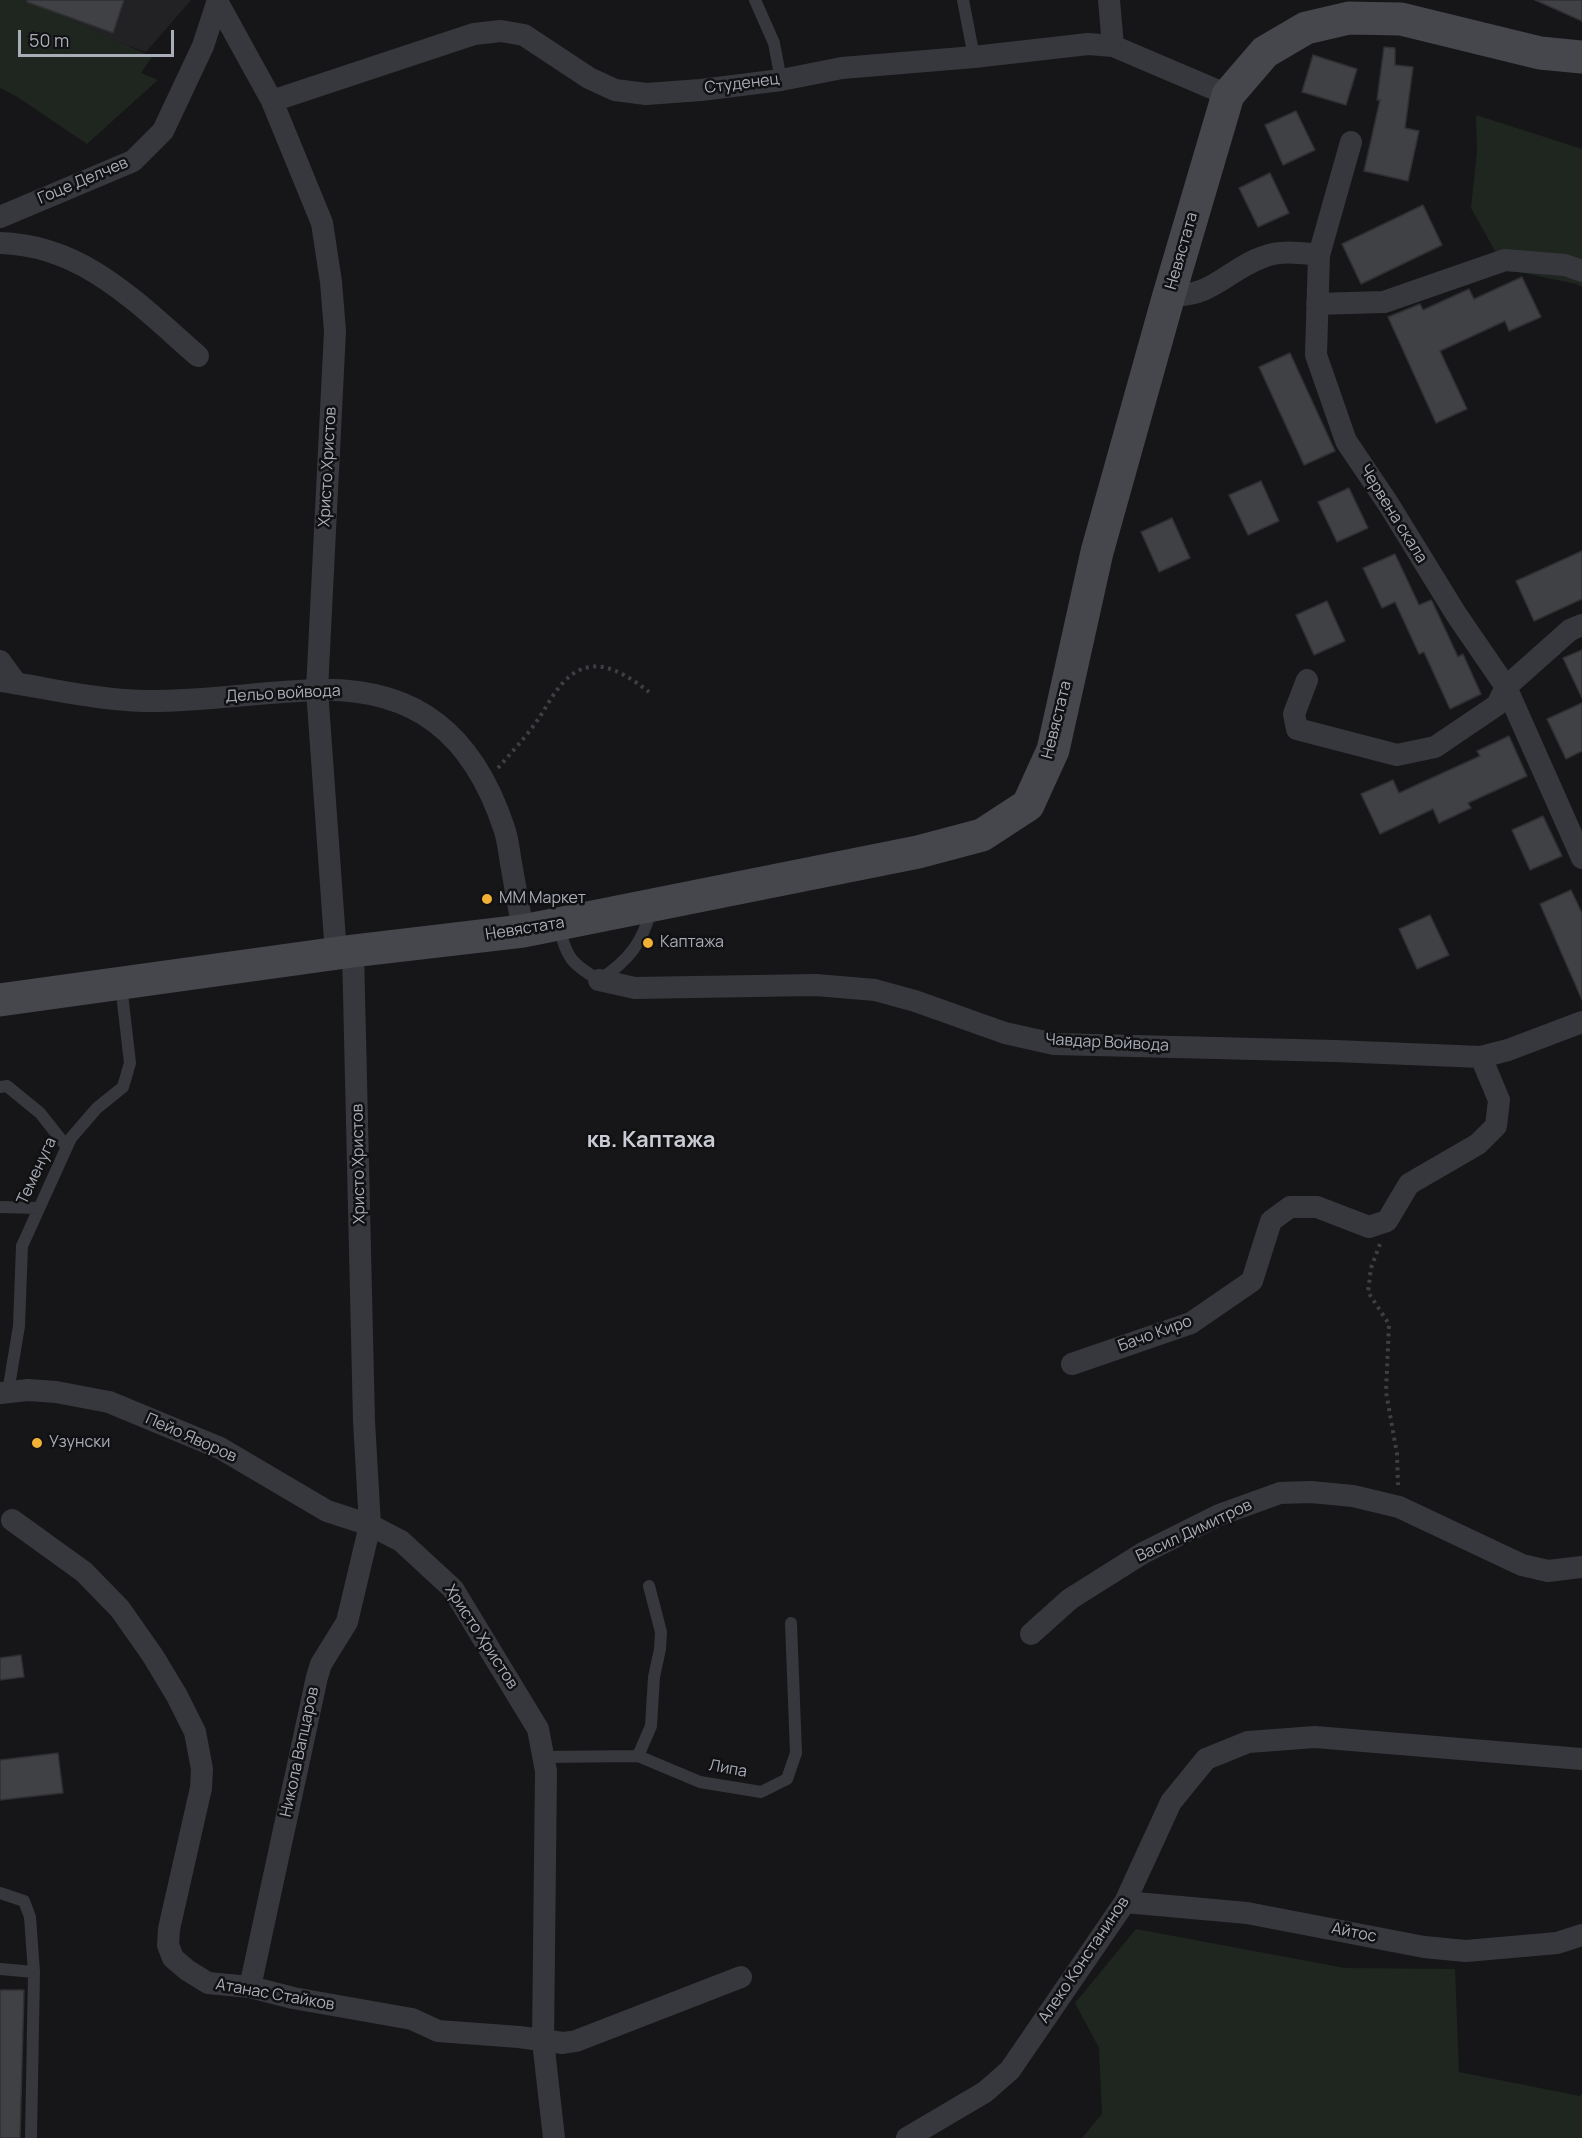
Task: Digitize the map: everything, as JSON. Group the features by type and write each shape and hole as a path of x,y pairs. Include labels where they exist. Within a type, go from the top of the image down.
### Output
{"street":[{"path":"1109,0 1113,46"},
{"name":"Христо Христов","path":"218,2 272,101 322,222 331,282 335,331 317,690 344,952 370,1525 401,1541 453,1589 538,1729 546,1771 543,2041 554,2138"},
{"name":"Гоце Делчев","path":"0,217 133,160 163,131 203,46 218,2"},
{"name":"Невястата","path":"0,1000 344,952 523,931 918,852 982,835 1028,805 1053,750 1097,552 1228,95 1265,52 1306,28 1349,18 1401,19 1540,53 1582,57"},
{"name":"Студенец","path":"272,101 474,34 501,31 524,35 589,78 615,90 646,94 781,80 842,68 974,57 1088,44 1113,46 1228,95"},
{"name":"Червена скала","path":"1351,142 1319,255 1316,355 1346,441 1389,505 1456,614 1506,687 1582,858"},
{"path":"0,243 40,247 63,256 114,284 198,356"},
{"path":"1169,295 1185,297 1204,291 1262,257 1284,252 1319,255"},
{"path":"1317,304 1384,302 1505,260 1565,265 1582,271"},
{"path":"1307,680 1294,714 1298,729 1397,755 1435,747 1497,705 1506,687 1570,630 1582,625"},
{"path":"0,661 8,682"},
{"name":"Дельо войвода","path":"8,682 90,696 144,701 317,690 366,692 398,701 427,716 450,733 473,760 486,782 505,830 523,931"},
{"name":"Чавдар Войвода","path":"599,980 635,988 816,985 875,990 915,1001 1005,1032 1054,1044 1335,1051 1481,1058 1582,1022"},
{"path":"1387,1221 1409,1184 1479,1144 1496,1126 1499,1100 1481,1058"},
{"name":"Бачо Киро","path":"1072,1364 1191,1323 1252,1281 1271,1221 1290,1207 1317,1207 1369,1227 1387,1221"},
{"name":"Пейо Яворов","path":"4,1393 28,1390 56,1392 109,1402 220,1448 327,1511 370,1525"},
{"name":"Васил Димитров","path":"1031,1634 1070,1599 1143,1553 1219,1515 1280,1493 1311,1492 1353,1496 1399,1507 1522,1565 1548,1571 1582,1567"},
{"name":"Атанас Стайков","path":"12,1520 84,1572 120,1609 153,1656 195,1732 202,1769 201,1788 169,1929 168,1945 173,1958 187,1970 208,1983 250,1987 292,1998 412,2019 438,2031 563,2043 741,1977"},
{"name":"Никола Вапцаров","path":"250,1987 317,1677 321,1664 347,1622 370,1525"},
{"name":"Алеко Констанинов","path":"907,2138 985,2092 1010,2070 1125,1902 1171,1802 1206,1759 1248,1742 1315,1737 1582,1759"},
{"name":"Айтос","path":"1125,1902 1247,1912 1424,1947 1466,1951 1557,1943 1582,1935"}],"lane":[{"path":"755,0 774,43 781,80"},
{"path":"963,0 974,57"},
{"path":"559,924 564,947 577,966 599,980 617,969 639,944 647,927 652,905"},
{"name":"Теменуга","path":"4,1393 19,1326 22,1246 71,1138 97,1108 123,1087 130,1063 121,984"},
{"path":"0,1087 7,1086 40,1113 67,1147"},
{"path":"0,1207 38,1208"},
{"path":"638,1756 651,1726 654,1677 660,1649 661,1632 649,1586"},
{"name":"Липа","path":"543,1758 638,1756 700,1782 761,1792 787,1779 796,1753 791,1623"},
{"path":"0,1893 24,1901 30,1917 34,1972 31,2138"},
{"path":"0,1969 34,1972"}],"path":[{"path":"486,782 531,729 558,689 574,672 593,665 614,670 649,692"},
{"path":"1387,1221 1371,1268 1368,1292 1389,1324 1386,1392 1397,1454 1399,1507"}],"shaded area":[{"path":"0,0 191,0 146,52"},
{"path":"0,0 29,0 152,57 141,73 158,80 87,144 16,96 0,88"},
{"path":"1476,115 1582,149 1582,287 1505,269 1471,208 1477,151"},
{"path":"1136,1929 1345,1968 1455,1969 1459,2072 1580,2096 1582,2093 1582,2138 1082,2138 1102,2114 1099,2048 1075,2003"}],"building":[{"path":"27,0 124,0 113,33 27,2"},
{"path":"1535,0 1582,0 1582,21"},
{"path":"1384,47 1395,48 1395,65 1413,67 1405,128 1419,131 1408,181 1364,171 1380,100 1377,100"},
{"path":"1313,55 1357,69 1346,105 1302,92"},
{"path":"1296,111 1315,150 1283,165 1265,125"},
{"path":"1270,173 1289,213 1258,227 1239,188"},
{"path":"1423,205 1442,245 1361,284 1342,244"},
{"path":"1522,277 1541,317 1509,331 1505,321 1440,351 1467,409 1436,423 1388,317 1420,304 1423,310 1469,289 1474,299"},
{"path":"1290,353 1335,451 1304,465 1259,367"},
{"path":"1261,481 1279,521 1248,535 1229,495"},
{"path":"1349,488 1368,528 1337,542 1318,502"},
{"path":"1172,518 1190,558 1159,572 1141,532"},
{"path":"1582,551 1582,599 1534,621 1516,581"},
{"path":"1395,554 1419,605 1432,601 1458,657 1463,654 1481,694 1450,709 1424,652 1419,654 1395,602 1382,608 1363,568"},
{"path":"1327,601 1345,641 1314,655 1296,615"},
{"path":"1582,650 1582,698 1563,658"},
{"path":"1582,703 1582,751 1566,759 1547,719"},
{"path":"1509,736 1527,776 1468,803 1471,808 1439,823 1433,809 1380,834 1361,794 1393,780 1399,793 1480,756 1477,751"},
{"path":"1543,816 1562,856 1530,870 1512,830"},
{"path":"1571,890 1582,913 1582,1000 1540,904"},
{"path":"1430,915 1449,955 1417,969 1399,929"},
{"path":"21,1655 24,1677 0,1680 0,1658"},
{"path":"58,1753 63,1793 0,1800 0,1760"},
{"path":"0,1990 24,1990 20,2138 0,2138"}],"place":[{"name":"ММ Маркет","path":"487,899"},
{"name":"Каптажа","path":"648,943"},
{"name":"Узунски","path":"37,1443"}],"district":[{"name":"кв. Каптажа","path":"651,1141"}]}
